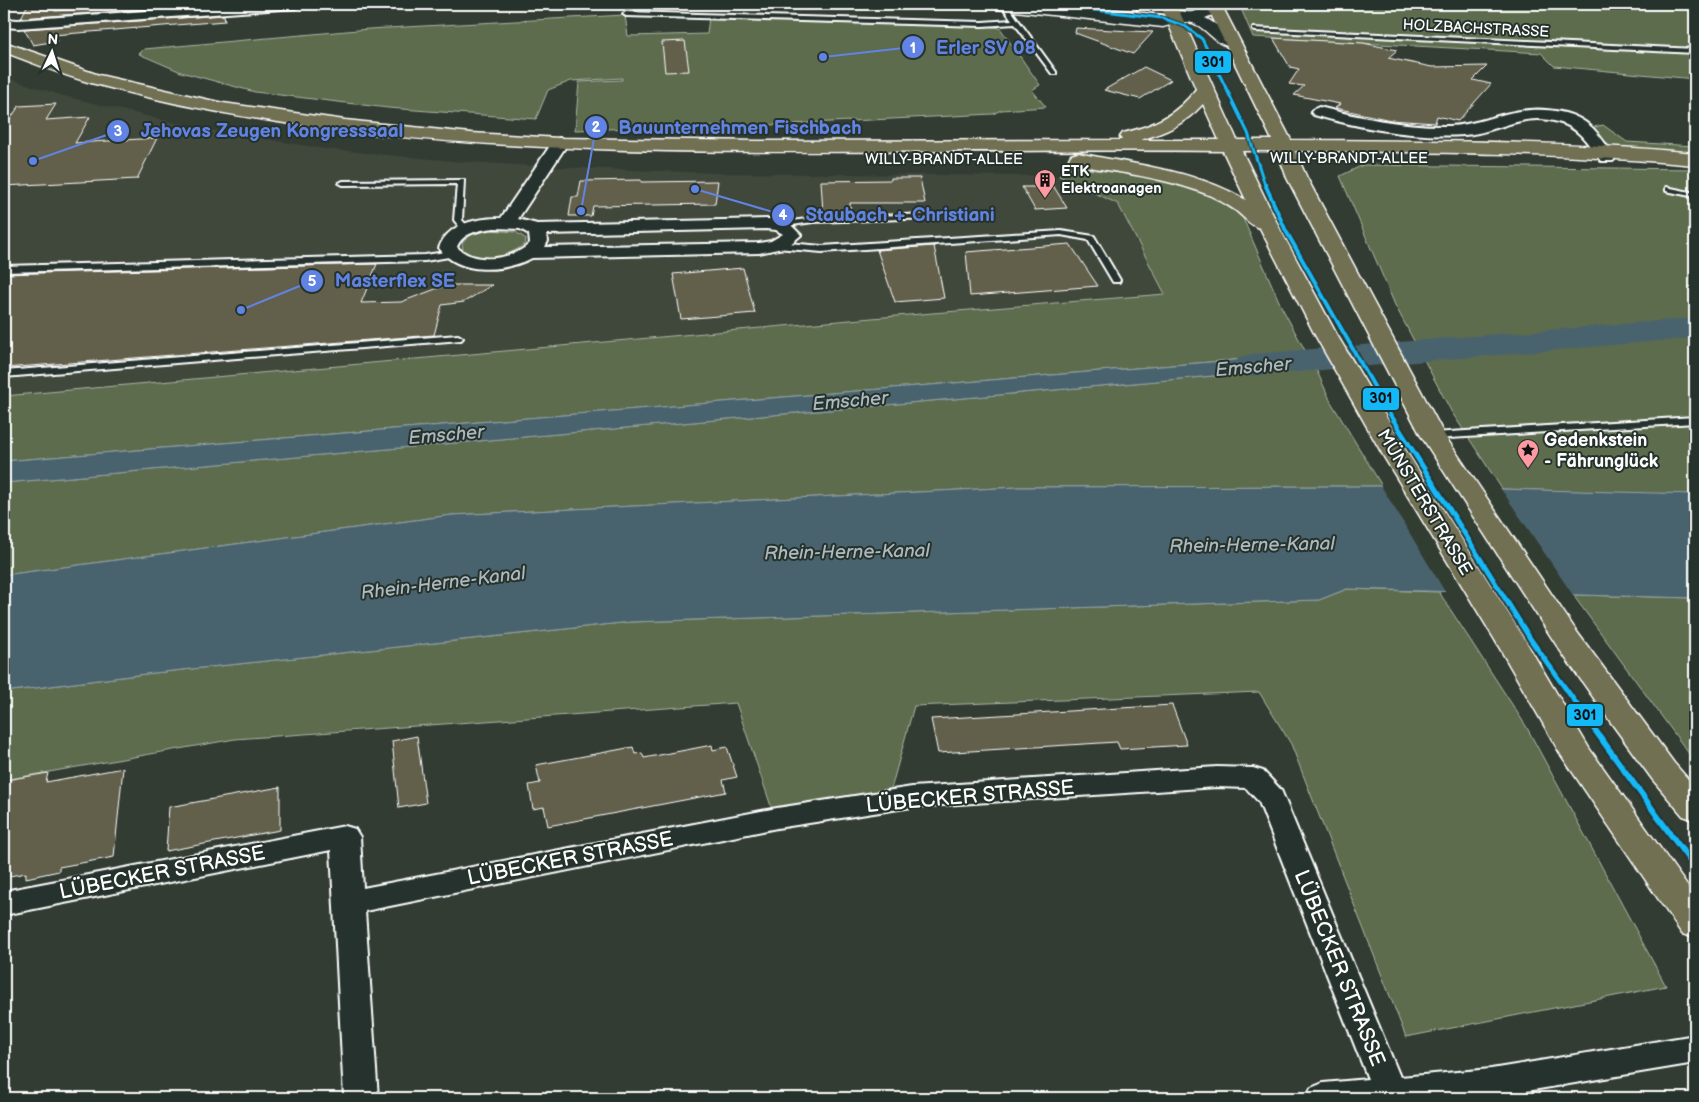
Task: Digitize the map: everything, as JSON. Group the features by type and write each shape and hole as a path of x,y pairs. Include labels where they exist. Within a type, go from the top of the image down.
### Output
{"main road":[{"path":"1004,5 1141,18 1166,26 1178,18 1214,6 1288,152 1297,178 1439,446 1567,639 1622,717 1663,771 1695,808"},
{"path":"1124,5 1205,23 1219,36 1232,43"},
{"name":"MÜNSTERSTRASSE","path":"1178,18 1205,89 1233,152 1270,231 1326,336 1397,457 1510,640 1577,755 1695,924"},
{"name":"WILLY-BRANDT-ALLEE","path":"4,47 94,79 223,108 345,125 556,148 715,159 1078,152 1288,152 1605,155 1695,160"},
{"name":"WILLY-BRANDT-ALLEE","path":"4,64 59,84 119,101 207,119 330,137 459,149 556,148"},
{"path":"1078,152 1150,132 1172,123 1195,104 1205,89"},
{"path":"1078,152 1196,182 1248,208 1270,231"}],"street":[{"path":"4,23 18,24 295,4"},
{"name":"WILLY-BRANDT-ALLEE","path":"1318,112 1380,126 1410,130 1467,130 1486,128 1503,120 1526,115 1551,116 1574,122 1587,130 1605,155"},
{"path":"506,223 556,148"},
{"path":"529,253 759,248 777,245 787,241 792,235 788,228 779,224 533,229 506,223 479,225 466,229 450,241 448,248 452,254 471,262 486,263 514,260 529,253 539,244 539,238 533,229"},
{"name":"LÜBECKER STRASSE","path":"350,902 777,818 912,797 1217,777 1253,778 1271,797 1390,1093"},
{"name":"LÜBECKER STRASSE","path":"4,903 345,837 361,1098"},
{"path":"1323,1098 1491,1084 1695,1049"}],"lane":[{"path":"1046,4 1141,18"},
{"path":"1082,4 1124,5"},
{"path":"1004,5 1054,73"},
{"path":"626,14 982,24 1016,22"},
{"name":"HOLZBACHSTRASSE","path":"1255,29 1695,52"},
{"path":"343,184 461,182 458,220 466,229"},
{"path":"1669,189 1695,195"},
{"path":"779,224 813,220 931,216"},
{"path":"777,245 822,250 1061,234 1091,238 1116,280"},
{"path":"4,269 425,258 452,254"},
{"path":"4,374 458,338"},
{"path":"1439,446 1695,420"}],"shaded area":[{"path":"4,77 64,96 188,126 325,149 453,161 552,167 719,173 1059,176 1118,204 1165,294 872,318 4,396"}],"green space":[{"path":"1239,4 1695,4 1695,79 1554,66 1541,53 1253,37"},
{"path":"625,15 628,36 707,34 709,17 980,25 1000,28 1040,85 1032,90 1046,107 1001,110 993,114 749,126 575,130 579,82 622,80 622,78 571,81 548,90 536,119 388,108 255,92 181,72 139,54 144,49 369,29"},
{"path":"1603,125 1627,142 1695,146 1695,153 1604,146 1590,128"},
{"path":"1363,165 1695,169 1695,495 1502,489 1451,411 1395,305 1340,176"},
{"path":"1064,166 1168,179 1239,209 1281,306 1307,354 4,461 4,396 872,318 1165,294 1118,204 1059,176"},
{"path":"490,230 516,232 526,239 525,244 503,255 486,258 478,257 463,250 462,243 471,235"},
{"path":"1315,367 1331,402 1382,486 1019,487 452,515 4,575 4,483"},
{"path":"1347,589 1439,592 1526,726 1666,986 1406,1037 1291,744 1259,692 914,706 891,789 772,809 736,703 235,739 4,780 4,692 145,674 631,622 1319,600"},
{"path":"1573,595 1695,598 1695,762"}],"water":[{"path":"1307,354 1315,367 4,483 4,461"},
{"name":"Rhein-Herne-Kanal","path":"1382,486 1695,494 1695,598 1347,589 1319,600 631,622 145,674 4,692 4,575 452,515 1019,487"}],"pier":[{"path":"1380,484 1499,486 1575,598 1447,595"}],"building":[{"path":"28,4 49,4 55,11 84,9 86,4 221,4 21,18"},
{"path":"224,15 225,21 53,35 57,41 33,45 24,29"},
{"path":"1076,28 1153,32 1133,54 1075,33"},
{"path":"1273,38 1363,43 1397,50 1388,58 1432,67 1487,66 1473,80 1491,84 1458,121 1437,116 1435,123 1391,120 1335,108 1340,104 1294,95 1304,86 1289,84 1299,69 1290,67"},
{"path":"685,41 689,71 665,72 662,42"},
{"path":"1144,67 1171,80 1140,99 1104,90"},
{"path":"56,104 46,120 90,117 75,143 157,138 137,179 4,186 4,128 19,106"},
{"path":"891,178 920,178 925,203 850,203 851,212 823,213 821,181 891,180"},
{"path":"641,180 641,182 718,181 715,204 593,206 591,216 569,216 572,197 578,197 581,181"},
{"path":"1022,187 1054,187 1067,208 1035,210"},
{"path":"1070,244 1098,286 970,296 966,252"},
{"path":"934,246 944,298 895,302 877,250"},
{"path":"377,264 361,303 401,302 449,284 492,285 464,302 442,305 434,335 4,368 4,274"},
{"path":"743,268 755,313 681,319 673,274"},
{"path":"1172,705 1187,745 1120,749 1117,742 938,753 931,719"},
{"path":"417,736 426,803 399,808 392,741"},
{"path":"712,745 713,750 727,747 737,777 723,780 726,792 548,826 544,807 533,809 529,785 540,783 536,765 633,747 635,754 642,753 644,758"},
{"path":"123,768 114,857 59,867 59,871 26,878 26,873 4,877 4,789 6,789 6,780 48,773 46,782"},
{"path":"280,787 280,830 166,851 169,807"}],"waterway":[{"name":"Emscher","path":"1252,365 1695,328"}],"transit line":[{"name":"301","path":"1046,4 1162,18 1185,26 1202,39 1248,133 1262,178 1286,231 1343,334 1415,457 1531,640 1695,868"}],"place":[{"name":"Erler SV 08","path":"823,57"},
{"name":"Jehovas Zeugen Kongresssaal","path":"33,161"},
{"name":"Staubach + Christiani","path":"695,189"},
{"name":"ETK Elektroanagen","path":"1045,199"},
{"name":"Bauunternehmen Fischbach","path":"581,211"},
{"name":"Masterflex SE","path":"241,310"},
{"name":"Gedenkstein - Fährunglück","path":"1528,469"}]}
